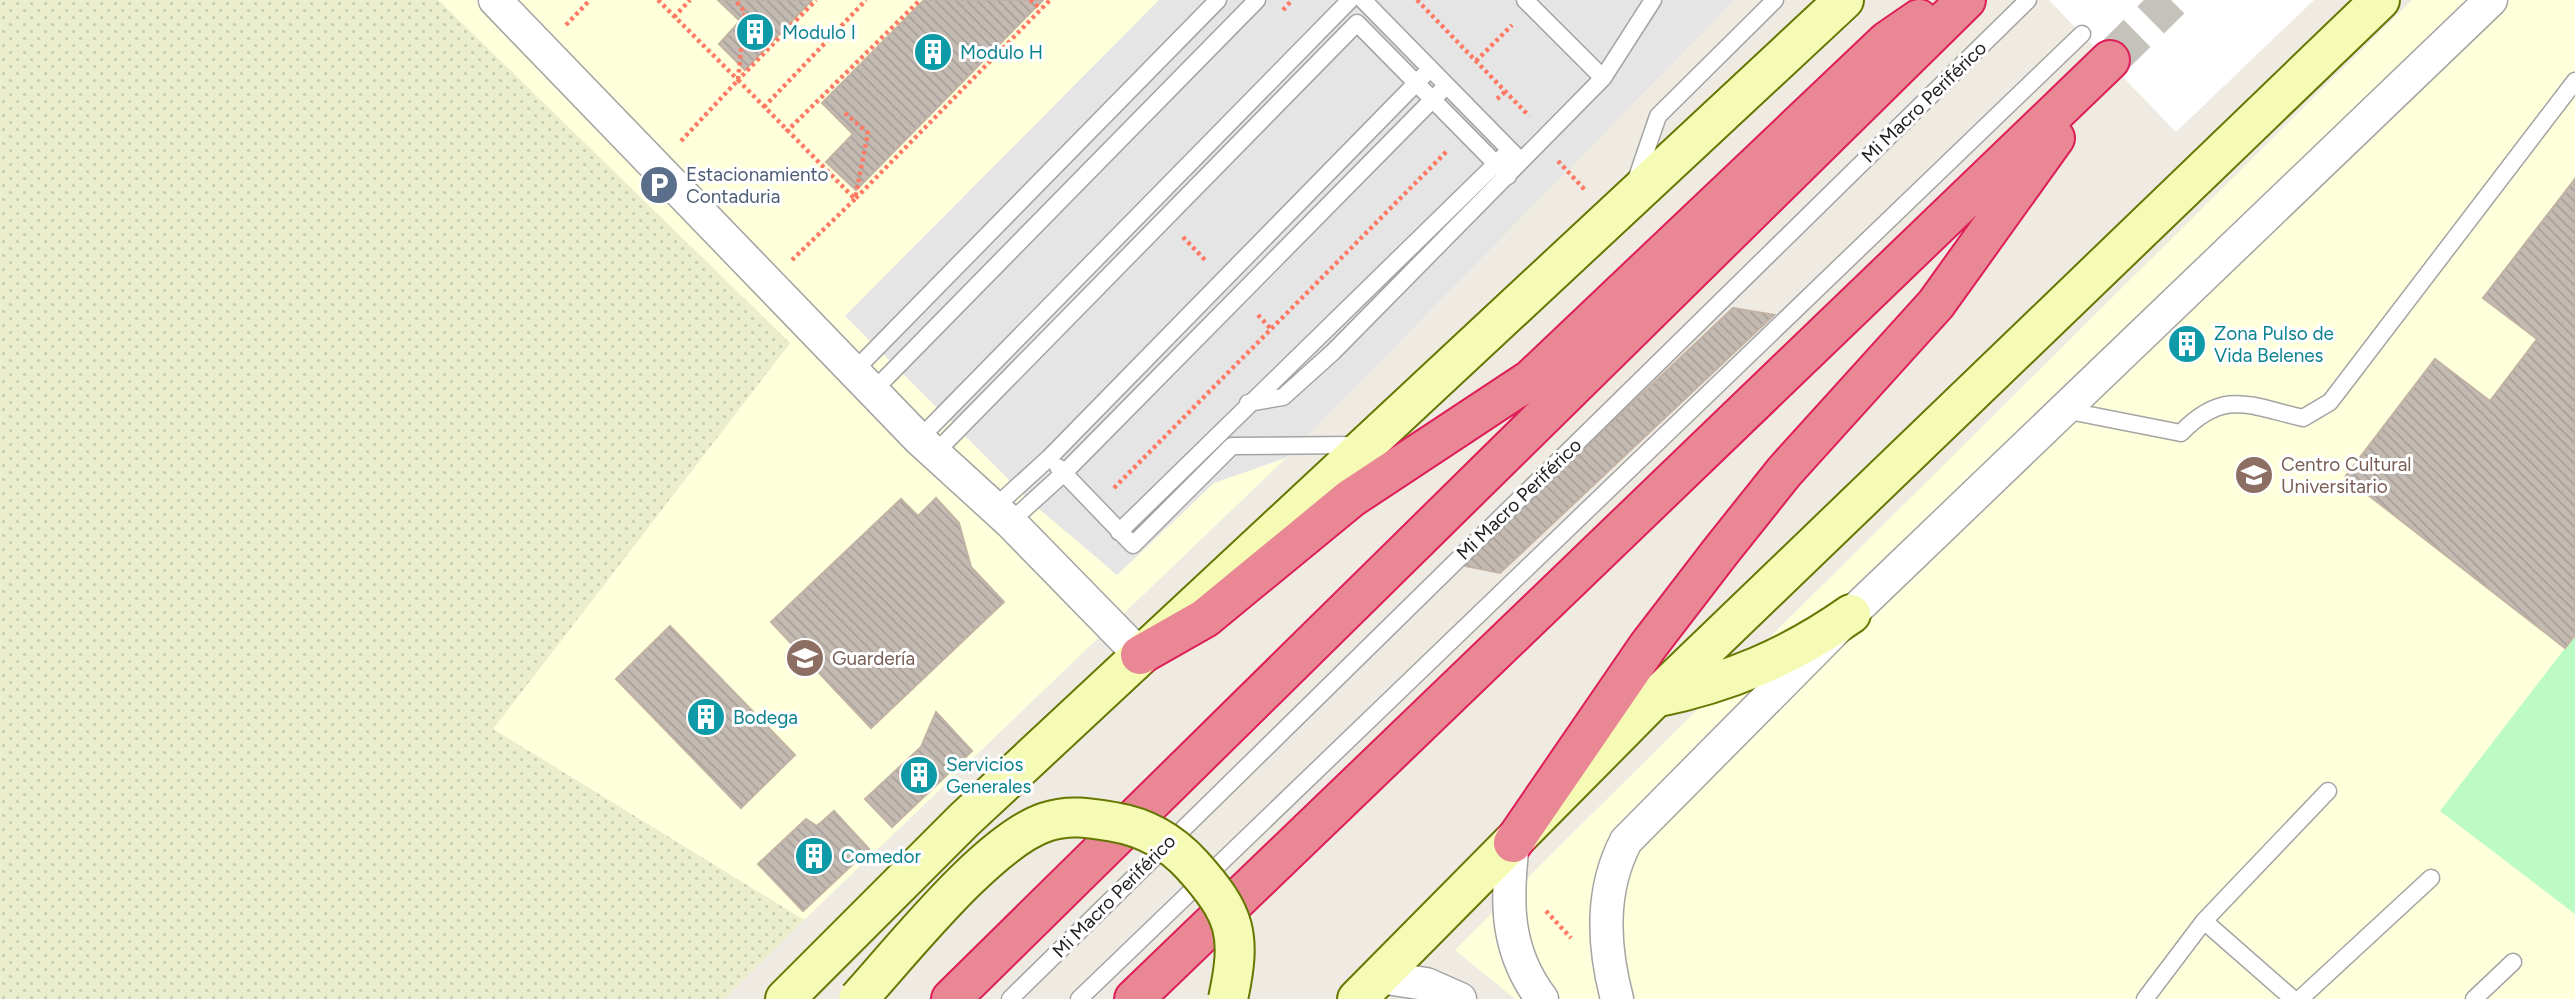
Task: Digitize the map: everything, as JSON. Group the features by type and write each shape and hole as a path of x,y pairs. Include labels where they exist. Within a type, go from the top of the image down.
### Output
{"highway":[{"path":"1140,655 1205,618 1351,498 1531,379 1887,41 1946,0"},
{"path":"951,999 1966,0"},
{"path":"1134,999 2110,60 1936,304 1784,472 1704,572 1595,721 1513,843"}],"main road":[{"path":"785,999 964,820 1844,0"},
{"path":"1369,988 1656,698 2380,0"},
{"path":"1656,698 1691,691 1758,669 1822,635 1851,614"},
{"path":"858,999 966,881 1003,849 1027,830 1046,822 1080,817 1120,823 1163,840 1188,861 1216,893 1230,917 1235,935 1235,959 1228,999"}],"street":[{"path":"495,0 927,446 1002,515 1140,655"},
{"path":"1618,999 1609,955 1606,905 1614,864 1626,841 1851,614 2491,0"},
{"path":"1513,843 1507,914 1524,969 1542,999"},
{"path":"1369,988 1426,984 1460,999"}],"lane":[{"path":"864,380 1218,0"},
{"path":"864,380 1257,0"},
{"path":"927,446 1350,0"},
{"path":"1363,0 1522,163"},
{"path":"1248,403 1283,397 1301,382 1508,177 1603,78 1653,0"},
{"path":"1629,201 1658,116 1775,0"},
{"name":"Mi Macro Periférico","path":"1010,999 2028,0"},
{"path":"1528,3 1603,78"},
{"path":"927,446 1166,218 1357,23 1508,177"},
{"path":"1079,999 2082,34"},
{"path":"1002,515 1049,458 1430,69"},
{"path":"2064,410 2181,433 2199,415 2219,404 2242,402 2303,418 2330,402 2575,81"},
{"path":"1002,515 1064,472 1447,86"},
{"path":"1119,532 1248,403 1510,150"},
{"path":"1049,458 1133,545 1233,446 1368,445"},
{"path":"2145,999 2204,921 2328,791"},
{"path":"2300,999 2431,878"},
{"path":"2204,921 2293,999"},
{"path":"2474,999 2513,962"}],"path":[{"path":"558,34 590,0"},
{"path":"658,0 855,199"},
{"path":"674,17 690,0"},
{"path":"735,0 745,12 738,80"},
{"path":"675,147 816,0"},
{"path":"764,107 866,0"},
{"path":"786,132 920,0"},
{"path":"1030,0 1041,9"},
{"path":"788,263 855,199 1050,0"},
{"path":"1418,0 1548,137 1556,159 1586,191"},
{"path":"1476,62 1528,3"},
{"path":"1478,118 1506,91"},
{"path":"844,111 868,133 855,199"},
{"path":"1096,506 1464,133"},
{"path":"1166,218 1224,279"},
{"path":"1239,295 1271,329"}],"shaded area":[{"path":"0,0 438,0 790,343 493,729 804,920 724,999 0,999"},
{"path":"438,0 1735,0 1286,458 804,920 493,729 790,343"},
{"path":"1159,0 1735,0 1286,458 1214,483 1117,575 1031,502 845,316"},
{"name":"Centro Cultural Universitario","path":"2412,0 2575,0 2575,999 1515,999 1455,950"}],"green space":[{"path":"2575,635 2575,914 2440,811"}],"pier":[{"path":"2049,0 2314,0 2176,132"}],"building":[{"name":"Modulo I","path":"718,0 812,0 745,70 719,44 740,21"},
{"name":"Modulo H","path":"924,0 1043,0 856,190 826,162 853,134 822,103"},
{"path":"2575,179 2575,635 2565,648 2345,477 2435,359 2490,401 2537,339 2483,298"},
{"path":"1733,308 1774,315 1500,573 1460,565"},
{"name":"Zona Pulso de Vida Belenes","path":"2187,333 2196,339 2187,355 2178,350"},
{"path":"936,498 959,523 971,567 1004,602 871,728 771,622 901,499 918,516"},
{"name":"Bodega","path":"670,626 795,755 741,808 616,679"},
{"name":"Servicios Generales","path":"936,712 972,751 892,827 865,799 921,747"},
{"name":"Comedor","path":"834,811 869,849 803,911 758,864 806,819 817,826"}],"tunnel":[{"path":"2110,60 2171,0"}],"place":[{"name":"Modulo I","path":"755,32"},
{"name":"Modulo H","path":"933,52"},
{"name":"Estacionamiento Contaduria","path":"659,185"},
{"name":"Zona Pulso de Vida Belenes","path":"2187,344"},
{"name":"Centro Cultural Universitario","path":"2254,475"},
{"name":"Guardería","path":"805,658"},
{"name":"Bodega","path":"706,717"},
{"name":"Servicios Generales","path":"919,775"},
{"name":"Comedor","path":"814,856"}]}
